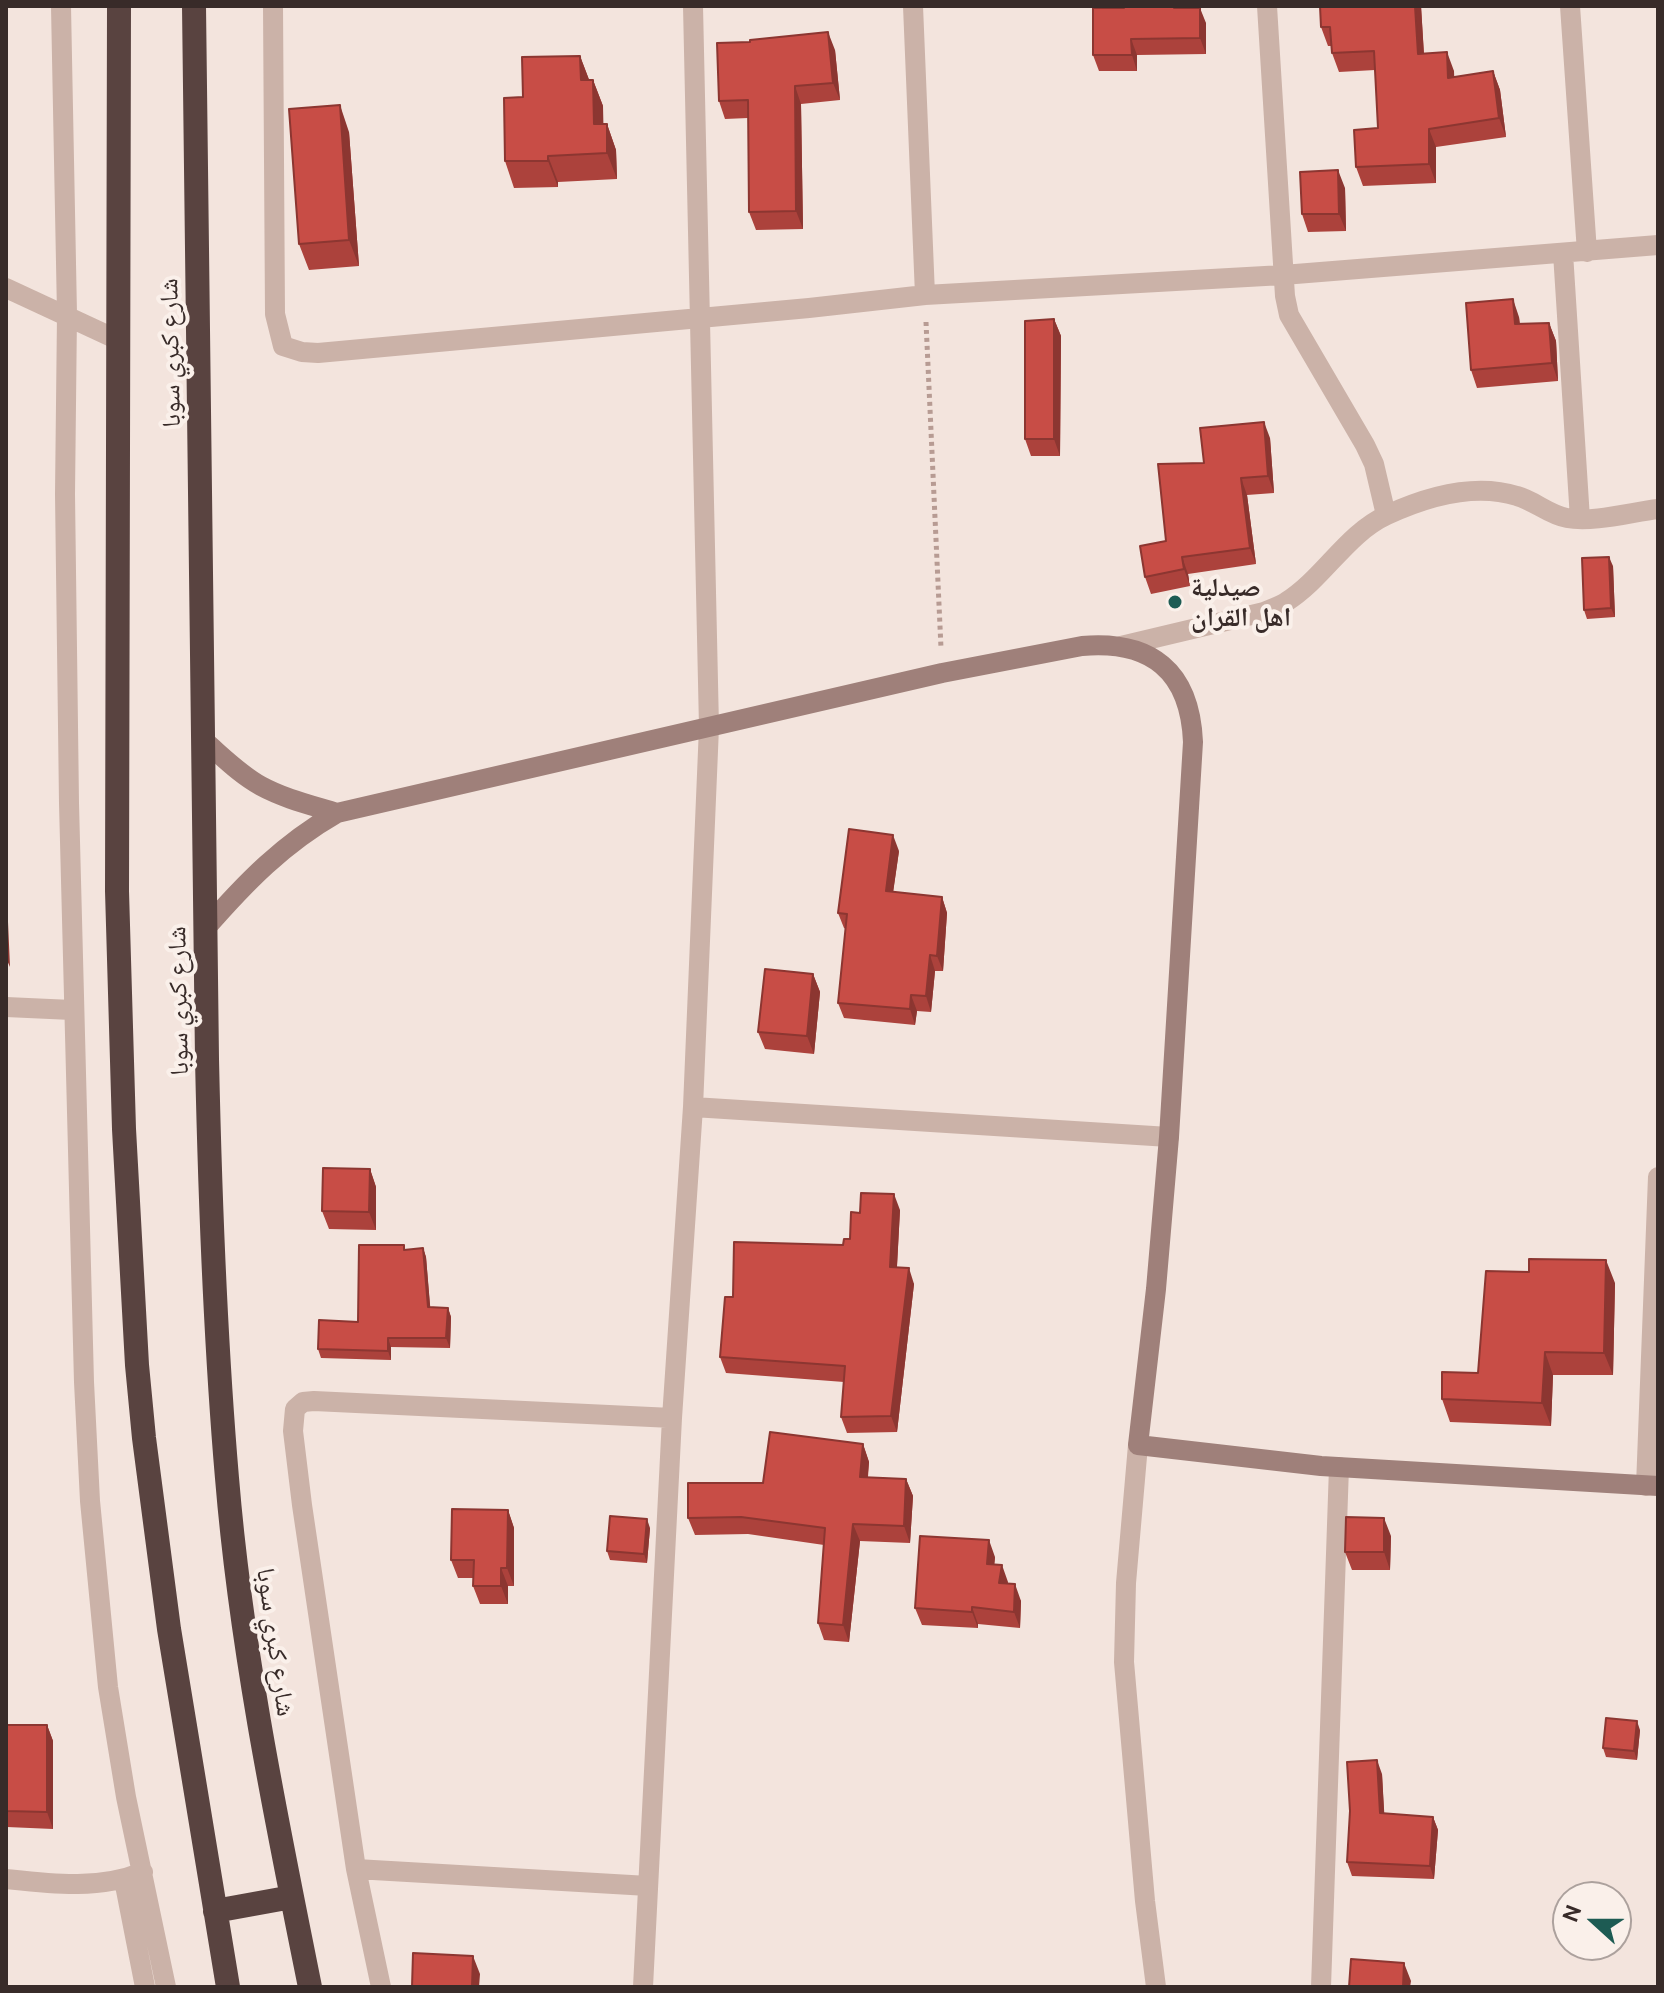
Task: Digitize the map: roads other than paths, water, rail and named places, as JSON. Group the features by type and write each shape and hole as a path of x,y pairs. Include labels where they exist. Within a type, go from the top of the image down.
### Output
{"highway":[{"name":"شارع كبري سوبا","path":"119,6 119,998 136,1350 169,1629 228,1987"},
{"name":"شارع كبري سوبا","path":"194,6 210,1197 227,1479 265,1760 310,1987"},
{"path":"215,1911 292,1897"}],"street":[{"path":"61,6 67,314 65,494 72,1010 84,1382 93,1539 145,1987"},
{"path":"273,6 275,314 283,346 302,352 318,353 925,295 1283,275 1658,245"},
{"path":"643,1987 672,1418 693,1107 709,727 693,6"},
{"path":"913,6 925,295"},
{"path":"1267,6 1283,275 1289,315 1365,445 1374,464 1386,515"},
{"path":"1570,6 1587,252"},
{"path":"1563,253 1580,519"},
{"path":"6,288 118,340"},
{"path":"205,929 269,861 297,837 337,813 942,673 1082,646 1121,646 1239,620 1286,602 1351,541 1386,515 1448,494 1483,490 1519,496 1556,515 1580,519 1658,509"},
{"path":"1121,646 1150,655 1161,662 1182,691 1192,726 1169,1137 1126,1583 1124,1662 1145,1901 1156,1987"},
{"path":"202,739 259,785 337,813"},
{"path":"6,1007 72,1010"},
{"path":"693,1107 1169,1137"},
{"path":"1138,1445 1339,1467 1652,1486 1658,1177"},
{"path":"381,1987 356,1869 302,1505 293,1431 295,1409 303,1402 314,1401 672,1418"},
{"path":"1321,1987 1339,1467"},
{"path":"356,1869 648,1886"},
{"path":"6,1879 78,1884 133,1876"},
{"path":"133,1876 166,1987"}],"place":[{"name":"صيدلية اهل القران","path":"1175,602"}]}
